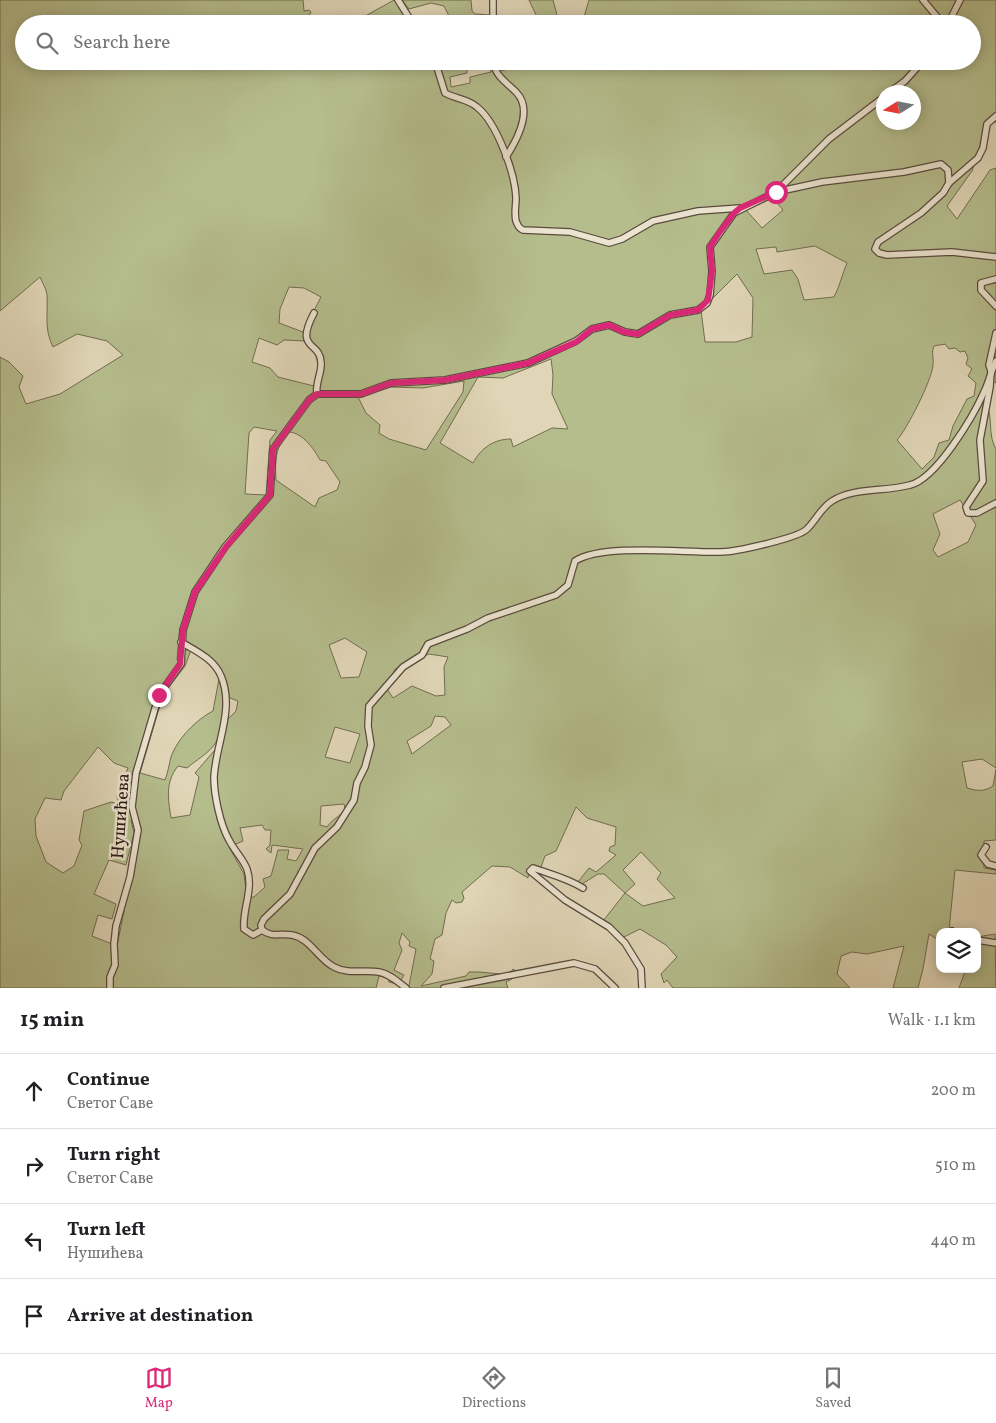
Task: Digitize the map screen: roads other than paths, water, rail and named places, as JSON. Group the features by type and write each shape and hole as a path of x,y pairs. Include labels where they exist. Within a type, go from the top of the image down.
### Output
{"street":[{"path":"398,0 407,15"},
{"path":"492,15 493,0"},
{"path":"923,0 936,15"},
{"path":"952,15 960,0"},
{"path":"438,70 446,93 467,100 478,107 497,133 506,157 516,197 516,219 520,228 526,231 570,232 600,242 610,243 622,239 653,222 698,211 740,208"},
{"path":"495,70 496,73 518,94 523,105 524,116 518,139 506,157"},
{"path":"900,85 915,70"},
{"path":"776,192 829,138 876,103"},
{"path":"996,116 987,124 983,148 978,158 949,183 943,193 878,242 875,249 878,253 887,254 952,252 996,257"},
{"path":"314,313 306,333 308,343 321,362 316,388 317,394 361,394 391,383 445,380 528,363 576,342 592,329 609,325 624,332 638,334 670,315 698,310 707,303 710,296 712,271 710,247 734,213 740,208 776,192 822,182 904,172 936,164 941,164 948,170 949,183"},
{"path":"996,279 981,283 981,290 996,306"},
{"path":"996,333 989,365 991,371 980,440 983,480 966,507 968,514 973,514 996,503"},
{"path":"406,988 388,975 378,972 356,973 335,967 324,961 304,941 292,935 269,935 262,930 260,925 290,894 315,848 337,827 354,800 357,783 365,767 371,745 368,726 369,706 403,667 422,655 428,644 467,629 488,618 556,595 568,585 575,561 586,554 613,551 723,552 793,538 807,529 819,513 833,500 851,493 912,485 937,465 967,425 984,392 996,361"},
{"name":"Нушићева","path":"110,988 110,977 115,965 114,944 116,926 130,877 138,830 132,806 136,773 159,695 180,664 183,630 195,592 226,547 270,495 273,449 309,400 317,394"},
{"path":"181,642 213,663 221,676 226,690 227,707 218,746 214,777 217,797 227,837 246,868 250,880 249,896 243,918 244,929 253,935 262,930"},
{"path":"986,847 981,855 983,860 996,866"},
{"path":"583,888 556,875 545,874 533,868 530,870 565,900 604,924 621,938 641,969 642,988"},
{"path":"981,941 996,943"},
{"path":"444,988 574,963 595,969 616,988"}]}
